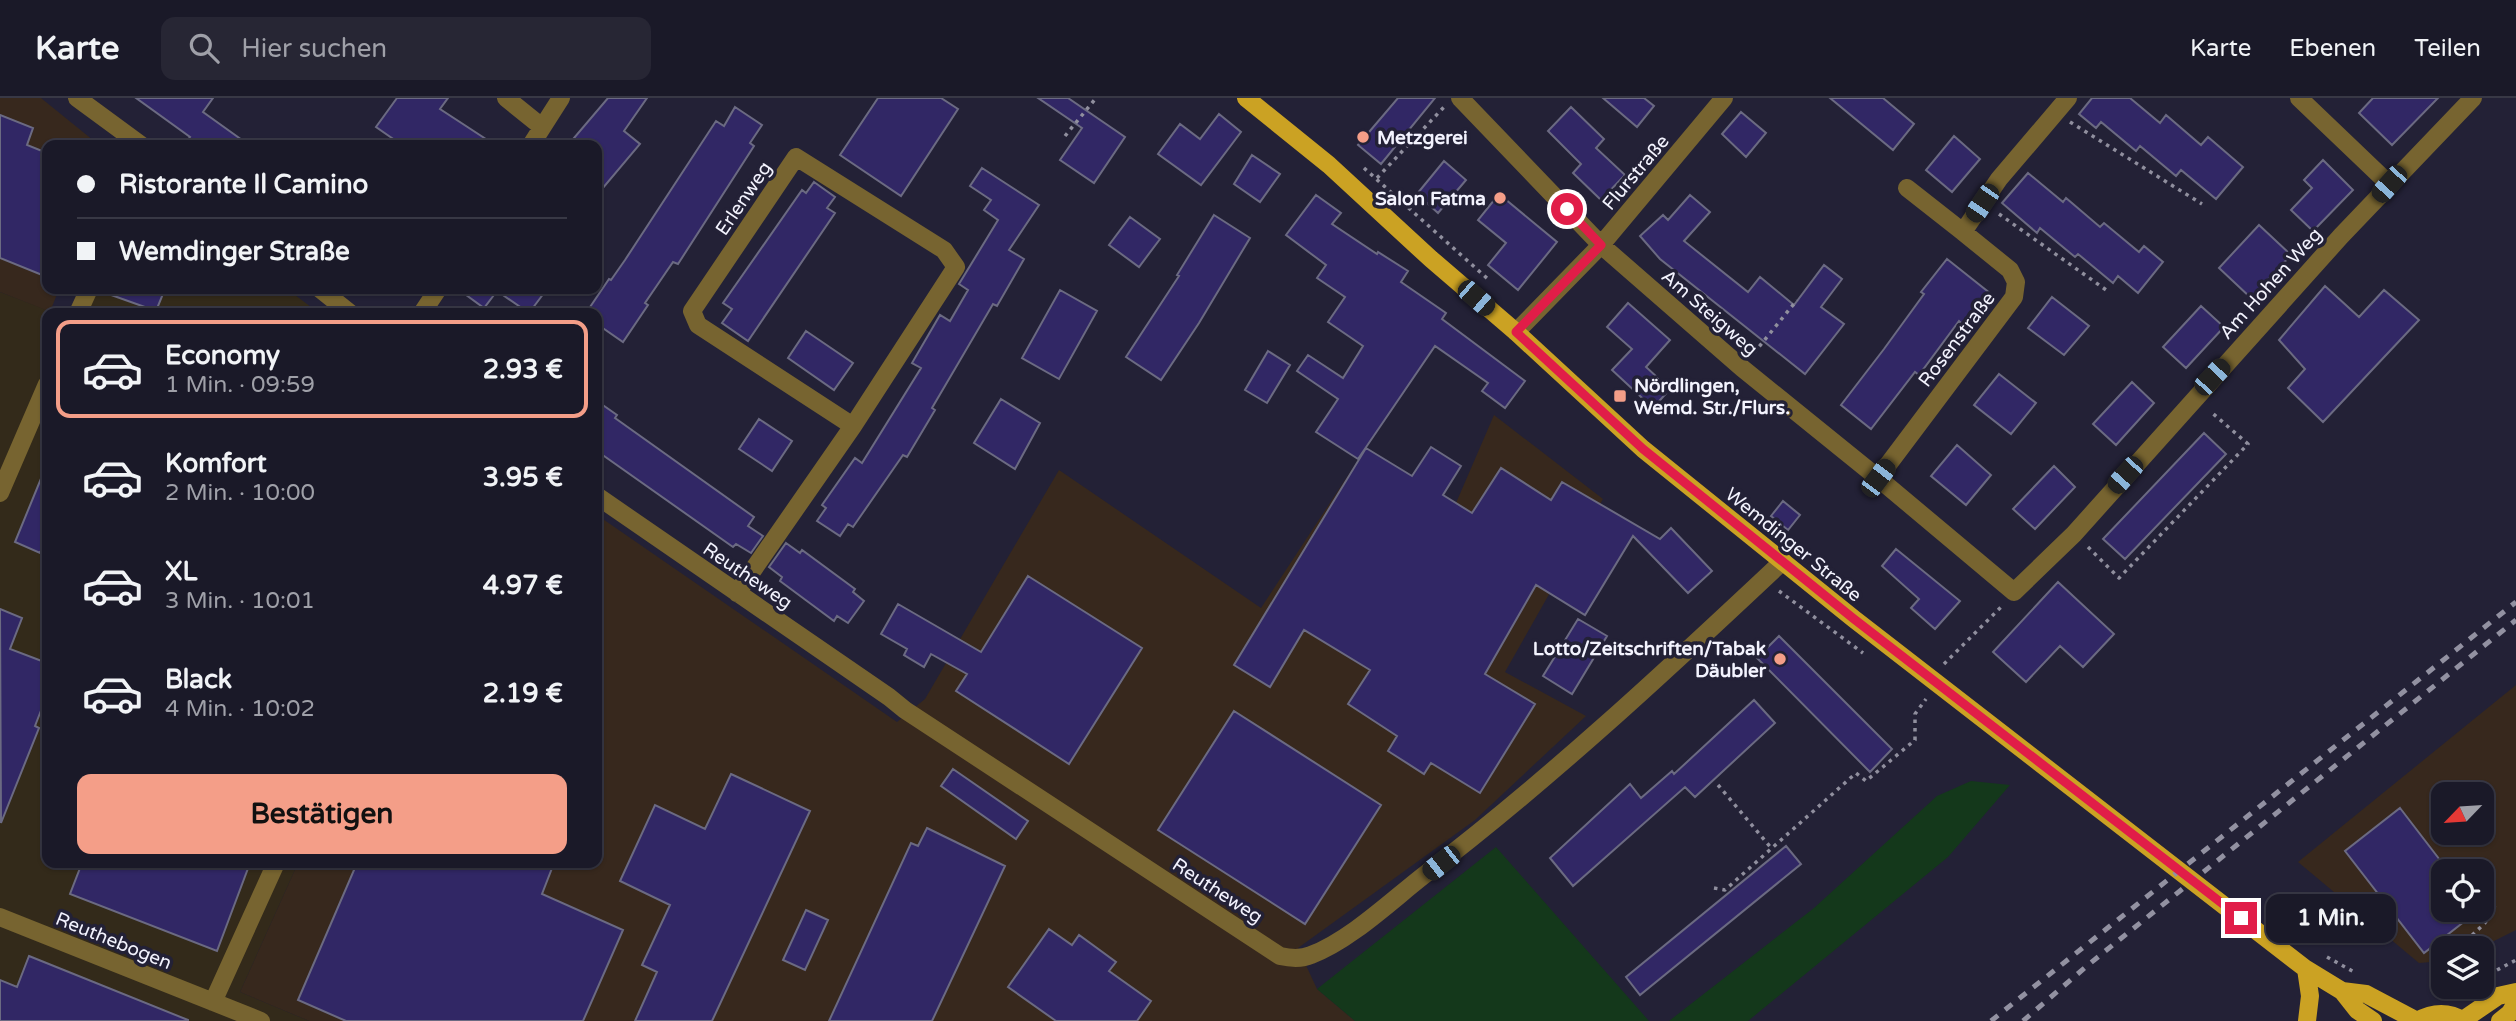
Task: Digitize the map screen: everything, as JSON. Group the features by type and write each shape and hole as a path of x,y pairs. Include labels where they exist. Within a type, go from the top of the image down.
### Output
{"main road":[{"name":"Wemdinger Straße","path":"1246,98 1516,332 1643,449 2306,969 2342,992 2357,1010 2373,1021"},
{"path":"2306,969 2310,996 2307,1021"},
{"name":"Wemdinger Straße","path":"2342,992 2366,994 2417,1021"},
{"path":"2417,1021 2426,1016 2445,1013 2464,1020 2498,996 2516,992"},
{"path":"2500,1021 2510,1013 2516,1003"}],"street":[{"path":"77,98 134,140"},
{"path":"506,98 542,127"},
{"path":"534,140 561,98"},
{"name":"Am Steigweg","path":"1460,98 1601,245 1742,368 2014,592"},
{"name":"Flurstraße","path":"1516,332 1601,245 1724,98"},
{"path":"1963,232 1999,179 2068,98"},
{"path":"2299,98 2389,184"},
{"name":"Am Hohen Weg","path":"2014,592 2074,534 2194,397 2389,184 2473,98"},
{"name":"Erlenweg","path":"737,593 853,426 956,267 944,250 796,157 692,311 698,325 853,426"},
{"name":"Rosenstraße","path":"1878,478 2014,297 2016,282 2010,270 1907,188"},
{"path":"326,294 344,308"},
{"path":"0,493 42,396"},
{"name":"Reutheweg","path":"602,499 913,716 1280,956 1288,958 1309,956 1340,940 1461,847 1602,728 1783,561"},
{"path":"213,1002 274,868"},
{"name":"Reuthebogen","path":"0,917 261,1021"}],"path":[{"path":"1065,136 1097,98"},
{"path":"1361,195 1452,98"},
{"path":"2055,113 2202,204"},
{"path":"1355,160 1489,280"},
{"path":"1982,203 2109,292"},
{"path":"1742,368 1797,300"},
{"path":"2074,534 2119,578 2248,444 2194,397"},
{"path":"1944,664 2014,592"},
{"path":"1714,888 1725,890 1856,773 1866,781 1915,740 1915,713 1926,699"},
{"path":"1718,785 1772,849"},
{"path":"2471,936 2485,923 2497,902"},
{"path":"2494,972 2516,960"}],"shaded area":[{"path":"0,98 41,98 93,140 42,140 42,294 57,294 52,308 42,309 0,292"},
{"path":"0,292 42,308 42,868 296,868 240,992 309,1021 0,1021"},
{"path":"95,294 294,294 312,308 88,308"},
{"path":"1494,415 1603,499 1505,672 1586,716 1475,820 1298,948 1317,989 1355,1021 309,1021 240,992 296,868 602,868 602,518 897,722 925,699 1059,470 1261,608 1366,448 1456,503"},
{"path":"2516,685 2516,930 2494,941 2494,936 2431,936 2431,962 2419,963 2298,862"}],"green space":[{"path":"1971,781 2010,785 1948,857 1748,1021 1669,1021 1814,908 1937,796"},
{"path":"1496,847 1649,1021 1355,1021 1317,989"}],"building":[{"path":"136,98 213,98 203,112 242,140 188,140 190,137"},
{"path":"397,98 448,98 440,109 487,140 395,140 376,127"},
{"path":"608,98 647,98 624,131 640,144 602,189 602,140 572,140"},
{"path":"878,98 941,98 958,109 901,196 840,155"},
{"path":"1038,98 1068,98 1125,137 1094,183 1060,160 1082,128"},
{"path":"1398,98 1435,98 1381,164 1358,145"},
{"path":"1603,98 1644,98 1654,106 1637,127"},
{"path":"1830,98 1883,98 1914,124 1893,150"},
{"path":"2092,98 2130,98 2160,123 2166,115 2201,145 2208,137 2243,167 2216,199 2181,170 2176,176 2140,146 2136,151 2101,122 2096,128 2079,114"},
{"path":"2373,98 2438,98 2392,145 2359,113"},
{"path":"735,107 762,125 750,143 754,146 678,264 673,262 645,303 648,305 623,342 602,327 602,308 589,308 599,294 602,294 602,289 625,260 716,121 724,126"},
{"path":"1571,107 1604,139 1596,148 1625,175 1601,200 1573,173 1581,164 1548,131"},
{"path":"1741,112 1766,133 1746,157 1722,134"},
{"path":"1219,114 1241,132 1201,185 1158,154 1180,124 1200,139"},
{"path":"0,115 33,128 27,145 42,151 42,275 0,258"},
{"path":"1954,136 1980,159 1952,192 1926,170"},
{"path":"1252,155 1280,174 1260,202 1234,184"},
{"path":"2323,160 2353,190 2313,231 2291,210 2312,188 2304,180"},
{"path":"1444,161 1466,180 1438,213 1417,194"},
{"path":"982,168 1039,205 1009,250 1024,259 997,306 993,304 932,408 935,410 907,457 903,455 853,527 848,524 840,536 817,521 826,508 822,505 855,458 862,463 921,368 912,363 940,315 950,321 968,290 959,284 998,220 984,210 991,200 970,186"},
{"path":"2028,173 2063,202 2066,198 2100,227 2104,223 2139,252 2144,246 2163,262 2138,293 2118,276 2113,283 2078,254 2075,257 2040,228 2037,233 2002,203"},
{"path":"814,182 835,197 827,208 835,213 748,341 722,323 732,309 723,303 802,190 806,193"},
{"path":"1499,194 1557,242 1518,290 1488,265 1506,243 1478,220"},
{"path":"1316,195 1341,213 1332,224 1408,271 1401,282 1446,313 1442,319 1525,381 1505,408 1482,391 1488,383 1435,346 1358,459 1316,432 1338,399 1297,371 1308,355 1343,378 1363,346 1328,322 1345,297 1317,278 1326,265 1286,235"},
{"path":"1690,195 1710,212 1684,241 1748,292 1760,277 1794,305 1824,265 1842,279 1821,307 1844,324 1805,374 1660,259 1640,236 1663,215 1668,220"},
{"path":"1214,215 1250,238 1161,380 1126,357 1179,276 1177,275"},
{"path":"1130,217 1160,239 1139,267 1109,245"},
{"path":"2259,225 2291,255 2251,298 2219,268"},
{"path":"1947,259 1991,294 1965,327 1959,321 1919,375 1915,372 1871,429 1841,405"},
{"path":"2325,286 2359,317 2384,290 2419,320 2323,422 2288,388 2305,369 2279,340"},
{"path":"1060,290 1097,311 1059,379 1022,358"},
{"path":"108,294 163,294 157,308 148,308"},
{"path":"465,294 495,294 484,308"},
{"path":"501,294 543,294 533,308 522,308"},
{"path":"2052,297 2089,326 2064,355 2028,328"},
{"path":"1628,303 1670,340 1646,367 1670,389 1653,408 1612,370 1632,349 1607,327"},
{"path":"2201,306 2224,327 2186,368 2163,347"},
{"path":"806,331 853,363 834,390 788,358"},
{"path":"1268,351 1290,365 1267,403 1245,390"},
{"path":"1999,374 2036,403 2011,434 1974,405"},
{"path":"2132,382 2154,403 2116,445 2093,424"},
{"path":"1001,399 1040,423 1015,469 974,443"},
{"path":"602,404 617,415 615,418 754,517 748,526 763,536 751,553 736,544 733,547 602,455"},
{"path":"759,419 792,441 772,471 739,449"},
{"path":"2204,433 2226,454 2125,559 2103,539"},
{"path":"1957,445 1991,475 1966,505 1931,476"},
{"path":"1431,447 1461,466 1443,495 1472,513 1501,468 1551,500 1562,482 1660,539 1671,528 1712,571 1688,593 1633,536 1585,615 1536,585 1485,674 1535,704 1480,793 1431,763 1424,774 1388,751 1397,736 1348,704 1370,670 1304,630 1270,687 1234,665 1366,448 1412,476"},
{"path":"2054,466 2075,487 2035,529 2013,509"},
{"path":"42,476 40,553 15,542"},
{"path":"1783,501 1800,515 1788,530 1771,516"},
{"path":"786,543 800,553 802,550 855,589 853,592 864,601 848,623 837,616 834,621 780,581 782,577 769,567"},
{"path":"1896,549 1960,601 1935,629 1911,608 1919,599 1882,566"},
{"path":"1028,576 1142,648 1069,764 956,691 967,674 931,654 924,667 904,655 907,649 881,634 898,604 981,652"},
{"path":"2058,582 2114,634 2083,667 2060,646 2026,682 1993,652"},
{"path":"0,609 22,618 10,649 42,661 42,708 35,726 39,728 1,823"},
{"path":"1578,619 1607,636 1572,694 1543,676"},
{"path":"1779,636 1892,749 1870,772 1757,658"},
{"path":"1754,700 1775,723 1695,797 1685,787 1573,886 1550,858 1630,784 1641,798 1672,771 1674,774"},
{"path":"1234,711 1381,805 1305,924 1158,830"},
{"path":"953,769 1028,821 1016,839 941,786"},
{"path":"731,774 810,811 712,1021 635,1021 657,972 642,965 670,905 620,881 655,805 705,829"},
{"path":"2400,808 2439,859 2431,859 2431,922 2464,922 2446,936 2431,936 2431,948 2424,953 2345,851"},
{"path":"927,828 1005,866 932,1021 829,1021 911,843 918,846"},
{"path":"1786,846 1801,864 1640,995 1626,977"},
{"path":"80,868 248,868 217,951 70,894"},
{"path":"355,868 552,868 542,894 623,930 583,1021 346,1021 298,1000"},
{"path":"806,910 828,920 805,970 783,960"},
{"path":"1049,929 1072,945 1079,935 1116,962 1109,971 1151,1001 1137,1021 1056,1021 1008,987"},
{"path":"29,956 188,1021 0,1021 0,980 17,987"}],"railway":[{"path":"1991,1021 2516,602"},
{"path":"2023,1021 2088,965 2516,620"}],"place":[{"name":"Metzgerei","path":"1363,137"},
{"name":"Salon Fatma","path":"1500,198"},
{"name":"Nördlingen, Wemd. Str./Flurs.","path":"1620,396"},
{"name":"Lotto/Zeitschriften/Tabak Däubler","path":"1780,659"}],"route":[{"path":"1567,209 1601,245 1516,332 1643,449 1854,619 2241,918"}]}
